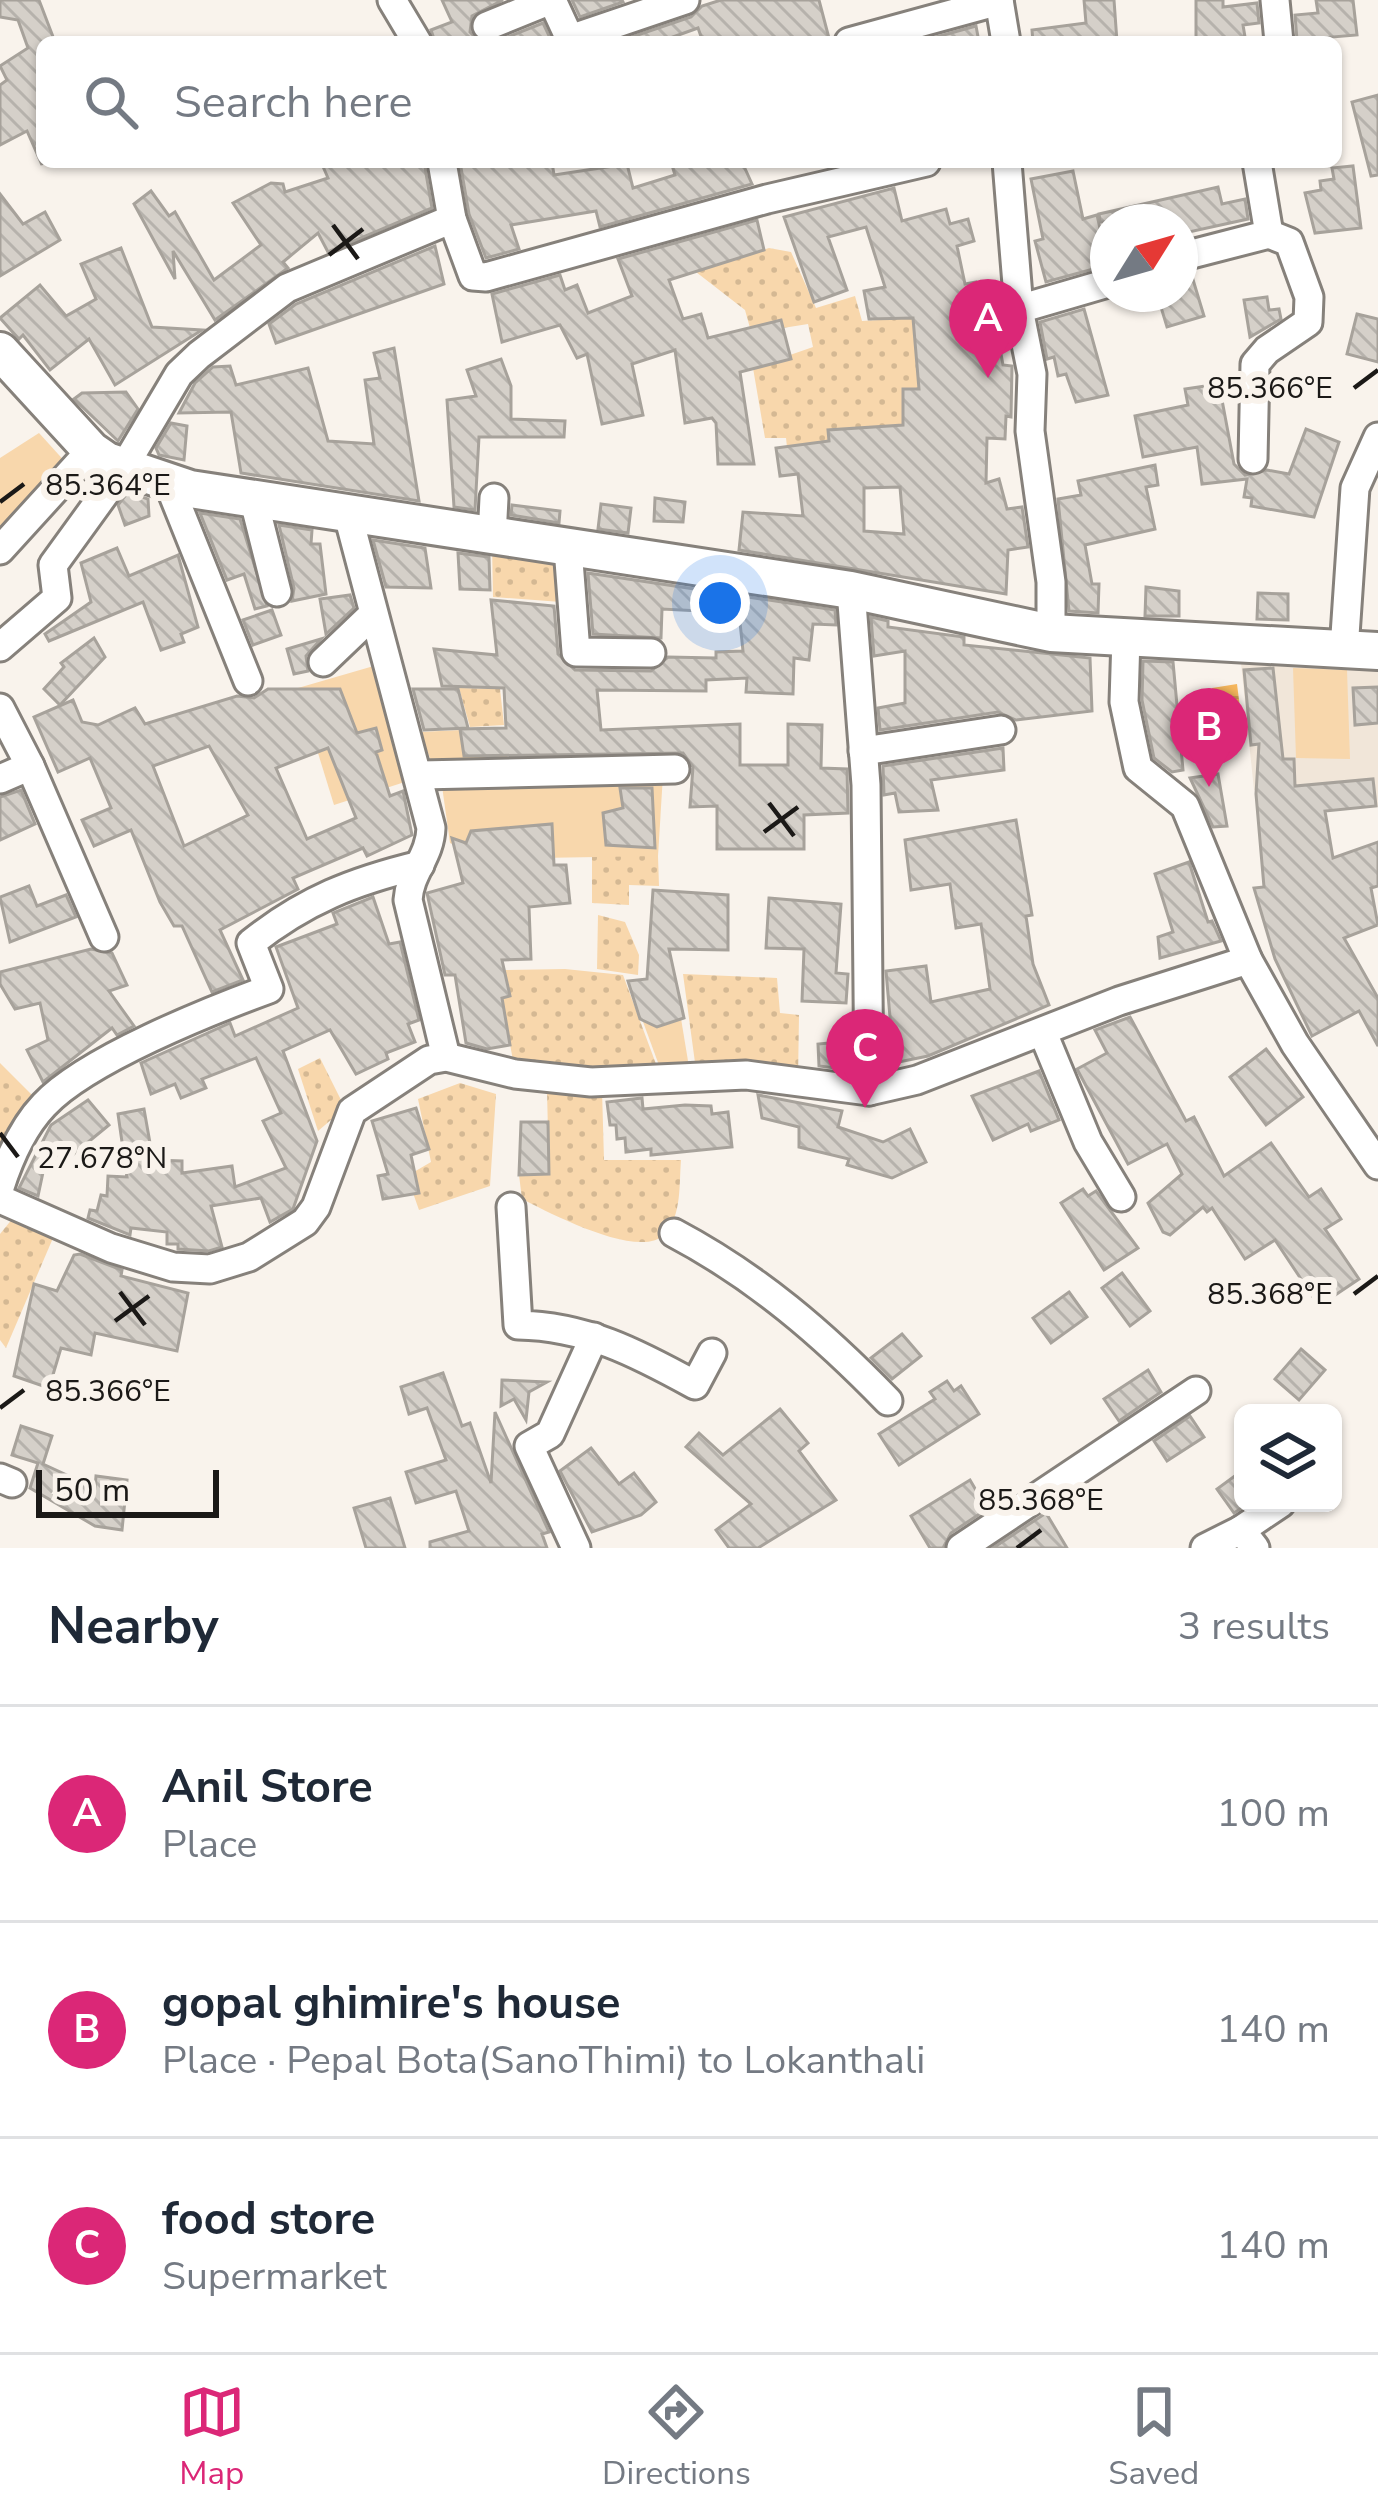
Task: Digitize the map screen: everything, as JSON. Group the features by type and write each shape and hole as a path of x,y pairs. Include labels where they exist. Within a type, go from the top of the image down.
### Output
{"main road":[{"path":"0,351 91,449 168,482 254,501 851,590 1051,633 1361,651"}],"street":[{"path":"392,0 413,36"},
{"path":"487,26 551,0 569,36"},
{"path":"579,36 685,0"},
{"path":"870,36 999,0 1005,36"},
{"path":"1275,0 1279,36"},
{"path":"443,168 452,219 472,276 485,278 767,199 900,168"},
{"path":"1007,168 1019,309 1032,374 1030,431 1052,581 1051,633"},
{"path":"1258,168 1269,234"},
{"path":"0,647 56,598 53,569 124,467 179,374 287,288 452,219"},
{"path":"1198,252 1269,234 1289,242 1309,314 1304,328 1267,350 1255,364 1253,460"},
{"path":"1019,309 1090,288"},
{"path":"1361,651 1355,488 1378,436"},
{"path":"0,550 91,449"},
{"path":"168,482 248,681"},
{"path":"492,537 494,498"},
{"path":"254,501 277,592"},
{"path":"348,515 421,775 431,828 430,851 410,880 408,900 446,1057"},
{"path":"568,548 576,652 651,652"},
{"path":"53,569 74,604"},
{"path":"851,590 863,751 869,1091"},
{"path":"323,662 368,620"},
{"path":"1126,637 1124,702 1138,768 1185,806 1248,960 1295,1044 1378,1165"},
{"path":"0,707 104,938"},
{"path":"863,751 1001,730"},
{"path":"0,779 29,766"},
{"path":"421,775 675,770"},
{"path":"0,1187 19,1142 59,1092 132,1050 269,989 251,943 298,906 361,879 420,865"},
{"path":"0,1199 149,1261 188,1270 230,1265 286,1235 316,1208 352,1111 429,1060 446,1057 515,1074 591,1082 746,1075 869,1091 917,1080 1119,1001 1248,960"},
{"path":"1042,1033 1088,1142 1121,1197"},
{"path":"511,1208 518,1324 559,1326 624,1346 695,1384 712,1353"},
{"path":"674,1233 734,1264 797,1312 888,1401"},
{"path":"576,1548 530,1446 550,1434 594,1337"},
{"path":"961,1548 1196,1391"},
{"path":"1205,1548 1248,1539 1273,1512"}],"shaded area":[{"path":"769,248 791,252 816,308 855,296 862,321 913,318 917,359 960,389 904,389 903,425 829,430 830,457 787,447 786,438 765,438 753,368 813,347 808,324 783,328 781,321 750,328 745,310 696,272"},
{"path":"39,433 68,465 0,539 0,458"},
{"path":"492,544 560,554 561,602 493,597"},
{"path":"384,663 414,779 334,805 298,688"},
{"path":"1241,663 1378,667 1378,807 1295,814 1283,794 1254,790"},
{"path":"1293,668 1347,670 1350,759 1296,758"},
{"path":"1237,684 1242,724 1218,728 1212,688"},
{"path":"459,688 500,689 504,725 470,727"},
{"path":"503,728 509,768 433,766 420,732"},
{"path":"663,775 658,856 486,859 450,843 441,779"},
{"path":"592,856 658,856 659,886 629,885 629,905 592,903"},
{"path":"598,915 625,922 639,955 638,975 597,969"},
{"path":"504,970 623,975 656,1064 596,1072 513,1061 502,998"},
{"path":"683,974 777,978 780,1013 799,1015 798,1079 696,1070"},
{"path":"674,976 689,1067 660,1068 628,981"},
{"path":"320,1058 345,1108 318,1131 298,1069"},
{"path":"0,1063 36,1099 0,1154"},
{"path":"460,1083 496,1094 490,1186 419,1210 407,1176 431,1162 418,1099"},
{"path":"602,1090 604,1160 681,1160 674,1218 665,1234 653,1241 595,1232 522,1199 519,1175 549,1174 547,1091"},
{"path":"13,1218 53,1238 6,1348 0,1340 0,1234"}],"building":[{"path":"0,0 39,0 53,36 36,36 36,151 27,131 0,145 0,85 7,80 0,66 28,48 18,20 0,17"},
{"path":"442,0 503,0 472,16 474,36 433,36 431,30 452,22"},
{"path":"572,0 622,0 623,2 580,17"},
{"path":"721,0 819,0 828,36 701,36 698,28 676,36 635,36 691,17 702,6"},
{"path":"1084,0 1114,0 1117,36 1032,36 1032,30 1086,23"},
{"path":"1196,0 1223,0 1223,7 1257,3 1259,23 1243,25 1245,36 1196,36"},
{"path":"1316,0 1353,0 1357,35 1297,36 1295,15 1318,13"},
{"path":"543,23 549,36 510,36"},
{"path":"976,26 978,36 940,36"},
{"path":"1378,95 1378,175 1371,176 1352,102"},
{"path":"1353,166 1361,228 1315,233 1305,193 1321,190 1320,181 1334,179 1332,168"},
{"path":"324,168 425,168 432,208 328,252 318,233 283,262 288,268 215,320 173,251 175,279 134,204 151,191 169,216 175,212 214,280 261,245 233,203 271,183 283,184 285,192 328,178"},
{"path":"461,168 553,168 554,175 628,168 633,188 675,175 673,168 745,168 752,184 600,227 596,211 511,225 519,249 486,258 469,214"},
{"path":"1073,171 1083,219 1090,217 1090,270 1046,282 1035,241 1043,239 1031,179"},
{"path":"1218,187 1222,204 1245,199 1248,219 1198,230 1198,204 1143,204"},
{"path":"894,188 902,221 946,209 950,224 968,219 974,241 957,246 965,284 976,282 983,312 993,310 1003,365 1012,366 1011,417 1006,416 1005,439 987,438 986,483 999,479 1007,509 1022,507 1028,547 1008,550 1006,594 739,550 743,512 803,516 798,474 780,476 776,448 829,441 828,430 903,425 903,389 919,389 913,318 869,319 864,291 885,287 866,227 828,237 847,290 814,302 784,217","holes":["900,487 904,534 864,531 864,488"]},
{"path":"0,194 23,224 45,212 60,240 0,276"},
{"path":"757,220 764,250 669,280 683,319 701,314 708,338 781,320 791,359 740,372 754,464 718,464 712,418 685,423 675,350 632,364 643,415 602,424 587,354 577,358 560,325 502,342 492,294 560,275 565,290 577,285 588,313 632,296 618,259"},
{"path":"435,246 444,284 276,343 269,324 296,304"},
{"path":"121,248 152,327 202,330 115,385 89,339 50,370 23,335 19,339 0,318 40,285 66,316 96,299 81,264"},
{"path":"1198,296 1204,316 1167,327 1162,312 1198,312"},
{"path":"1267,297 1269,310 1279,309 1281,319 1250,337 1244,300"},
{"path":"1084,309 1108,395 1076,402 1066,374 1058,376 1054,357 1047,359 1040,322"},
{"path":"1357,314 1378,319 1378,362 1347,354"},
{"path":"394,348 419,501 241,473 231,412 179,413 195,383 213,367 230,366 236,385 308,368 328,441 374,444 365,380 380,378 374,353"},
{"path":"501,359 511,386 511,419 565,421 564,437 479,437 475,510 454,507 447,400 476,396 467,370"},
{"path":"1219,384 1234,464 1245,475 1267,470 1289,474 1306,429 1339,442 1314,517 1251,506 1252,498 1244,497 1247,479 1202,484 1197,447 1143,457 1135,416 1188,405 1185,389"},
{"path":"126,392 138,409 118,441 74,399 82,393"},
{"path":"171,423 187,426 184,460 159,455 156,448"},
{"path":"1155,465 1158,485 1146,487 1155,529 1085,545 1092,584 1099,584 1098,613 1069,611 1058,499 1081,495 1078,481"},
{"path":"128,492 148,499 149,516 125,525 118,505"},
{"path":"655,498 685,502 683,522 654,521"},
{"path":"601,504 631,508 628,533 598,529"},
{"path":"512,505 560,511 559,523 511,515"},
{"path":"200,513 240,519 267,606 255,609 244,574 227,580"},
{"path":"279,525 312,530 311,544 320,544 326,594 292,601 294,588"},
{"path":"373,540 425,548 431,588 386,587"},
{"path":"117,548 129,576 178,555 198,627 181,634 184,642 161,650 143,602 49,641 45,634 91,602 81,563"},
{"path":"458,553 489,557 490,590 460,589"},
{"path":"588,573 835,610 836,625 813,624 809,660 794,658 793,694 746,692 747,678 706,680 706,691 597,690 601,730 740,724 740,765 788,765 788,724 822,725 821,768 847,769 848,813 804,815 804,849 717,849 717,806 690,807 693,767 683,753 464,756 460,729 506,728 504,688 442,686 434,649 497,655 491,600 554,606 558,654 575,670 651,671 668,657 716,658 716,652 743,651 739,613 662,609 661,638 593,634"},
{"path":"1146,587 1179,591 1179,616 1145,616"},
{"path":"1258,593 1288,594 1288,620 1257,619"},
{"path":"350,595 354,608 326,634 320,599"},
{"path":"272,610 281,635 253,645 243,620"},
{"path":"871,617 888,621 888,627 964,637 964,645 1090,658 1092,711 1016,720 998,712 880,730 878,708 905,703 905,651 874,656"},
{"path":"94,638 105,657 60,705 44,689 64,667 61,663"},
{"path":"321,639 306,656 308,671 294,674 287,649"},
{"path":"1143,661 1173,662 1183,770 1172,772 1154,758 1142,700"},
{"path":"1273,668 1283,759 1294,759 1295,786 1373,779 1376,806 1325,811 1333,858 1378,842 1378,886 1371,888 1378,925 1344,938 1378,998 1378,1046 1359,1011 1312,1036 1275,959 1254,888 1264,887 1256,794 1259,744 1251,745 1244,670"},
{"path":"1378,687 1378,723 1355,725 1353,688"},
{"path":"268,689 340,689 357,733 376,728 382,750 376,752 390,796 403,791 412,835 367,856 363,848 293,878 298,889 220,930 243,980 212,992 182,926 174,926 160,902 131,830 94,846 82,820 111,808 90,758 58,772 34,717 73,700 82,722 98,725 135,708 145,724 237,696 254,698","holes":["209,746 248,815 184,846 153,766","328,748 356,818 307,839 276,768"]},
{"path":"413,689 458,689 468,728 424,730"},
{"path":"1003,748 1004,770 931,780 938,810 899,812 895,793 884,795 883,766"},
{"path":"1218,774 1227,826 1213,827 1190,778"},
{"path":"620,788 652,788 655,848 606,845 603,813 623,808"},
{"path":"21,790 35,824 0,840 0,797"},
{"path":"1016,820 1032,915 1026,916 1033,964 1049,1005 928,1056 894,1063 886,971 926,966 931,1002 990,989 981,924 956,928 950,884 911,890 905,840"},
{"path":"552,824 554,865 566,865 570,903 529,907 531,959 502,960 510,996 502,998 510,1045 487,1049 466,1043 455,975 445,975 427,893 463,883 452,838 466,843 471,831"},
{"path":"1189,862 1208,922 1212,921 1221,941 1160,958 1158,937 1173,932 1155,874"},
{"path":"29,886 37,906 66,895 76,917 10,942 0,897"},
{"path":"653,890 728,895 728,950 669,949 684,1018 657,1027 640,1019 628,981 647,979"},
{"path":"373,897 389,944 400,942 419,1020 408,1024 415,1042 386,1053 388,1059 356,1074 330,1030 283,1051 317,1141 293,1209 270,1222 261,1198 211,1206 222,1247 209,1251 178,1249 178,1244 167,1244 167,1232 131,1228 130,1235 88,1218 90,1210 97,1211 101,1195 107,1196 108,1176 127,1177 118,1114 144,1109 153,1160 182,1161 182,1173 232,1166 235,1187 286,1168 263,1121 281,1113 256,1058 202,1079 206,1088 181,1098 175,1084 151,1094 141,1063 230,1023 235,1036 298,1008 276,947 337,924 333,913"},
{"path":"769,898 841,904 836,973 848,974 846,1003 802,1001 804,949 766,948"},
{"path":"91,949 112,953 127,985 109,991 134,1026 117,1035 112,1028 43,1082 27,1050 48,1040 40,1003 15,1009 0,984 0,972"},
{"path":"1130,1017 1186,1121 1194,1117 1224,1176 1271,1143 1309,1197 1321,1189 1341,1219 1325,1229 1359,1279 1319,1306 1275,1240 1245,1259 1212,1208 1207,1212 1203,1207 1170,1235 1163,1232 1148,1203 1182,1174 1167,1144 1128,1164 1077,1069 1107,1053 1095,1030"},
{"path":"850,1041 851,1070 819,1066 818,1044"},
{"path":"1266,1049 1303,1097 1266,1125 1230,1077"},
{"path":"1039,1071 1059,1120 1031,1131 1028,1124 993,1140 972,1096"},
{"path":"758,1095 842,1111 838,1127 883,1142 910,1129 926,1162 892,1178 847,1165 849,1159 799,1147 799,1127 762,1118"},
{"path":"642,1098 643,1109 685,1105 711,1106 712,1114 728,1112 732,1147 651,1155 651,1149 626,1152 625,1138 617,1139 616,1125 610,1125 607,1102"},
{"path":"88,1100 109,1125 54,1170 45,1163 38,1196 19,1188 51,1125"},
{"path":"416,1108 429,1149 411,1155 419,1193 383,1199 378,1176 388,1174 372,1121"},
{"path":"521,1122 548,1122 549,1174 519,1175"},
{"path":"1083,1189 1088,1196 1096,1191 1138,1248 1104,1270 1061,1203"},
{"path":"74,1255 122,1270 121,1276 188,1293 177,1351 95,1333 91,1355 61,1348 49,1388 14,1376 34,1284 57,1291"},
{"path":"1122,1273 1150,1311 1130,1326 1102,1288"},
{"path":"1069,1292 1087,1317 1051,1343 1033,1318"},
{"path":"902,1334 921,1356 892,1379 871,1358"},
{"path":"1301,1349 1325,1370 1299,1400 1275,1379"},
{"path":"1148,1370 1161,1392 1119,1421 1104,1399"},
{"path":"443,1373 462,1426 470,1423 491,1483 495,1412 549,1532 542,1534 547,1548 430,1548 430,1542 469,1531 456,1491 416,1503 406,1472 446,1460 427,1408 409,1414 401,1387"},
{"path":"502,1380 547,1382 529,1392 526,1420 514,1399 501,1406"},
{"path":"947,1381 954,1391 961,1386 979,1414 899,1465 879,1434 935,1399 930,1392"},
{"path":"780,1409 808,1443 799,1451 836,1500 758,1548 729,1548 716,1530 751,1504 686,1447 699,1433 723,1455"},
{"path":"1190,1416 1204,1437 1167,1461 1154,1441"},
{"path":"21,1426 52,1436 43,1464 95,1488 96,1476 127,1480 122,1530 95,1526 30,1488 38,1463 12,1455"},
{"path":"591,1448 619,1484 634,1473 656,1502 641,1515 592,1532 560,1471"},
{"path":"1234,1477 1236,1512 1234,1513 1217,1489"},
{"path":"970,1480 987,1509 951,1533 943,1548 930,1548 911,1516"},
{"path":"390,1498 405,1548 366,1548 354,1508"},
{"path":"1046,1513 1067,1548 993,1548"}],"place":[{"name":"Anil Store","path":"988,378"},
{"name":"gopal ghimire's house","path":"1209,787"},
{"name":"food store","path":"865,1108"}]}
